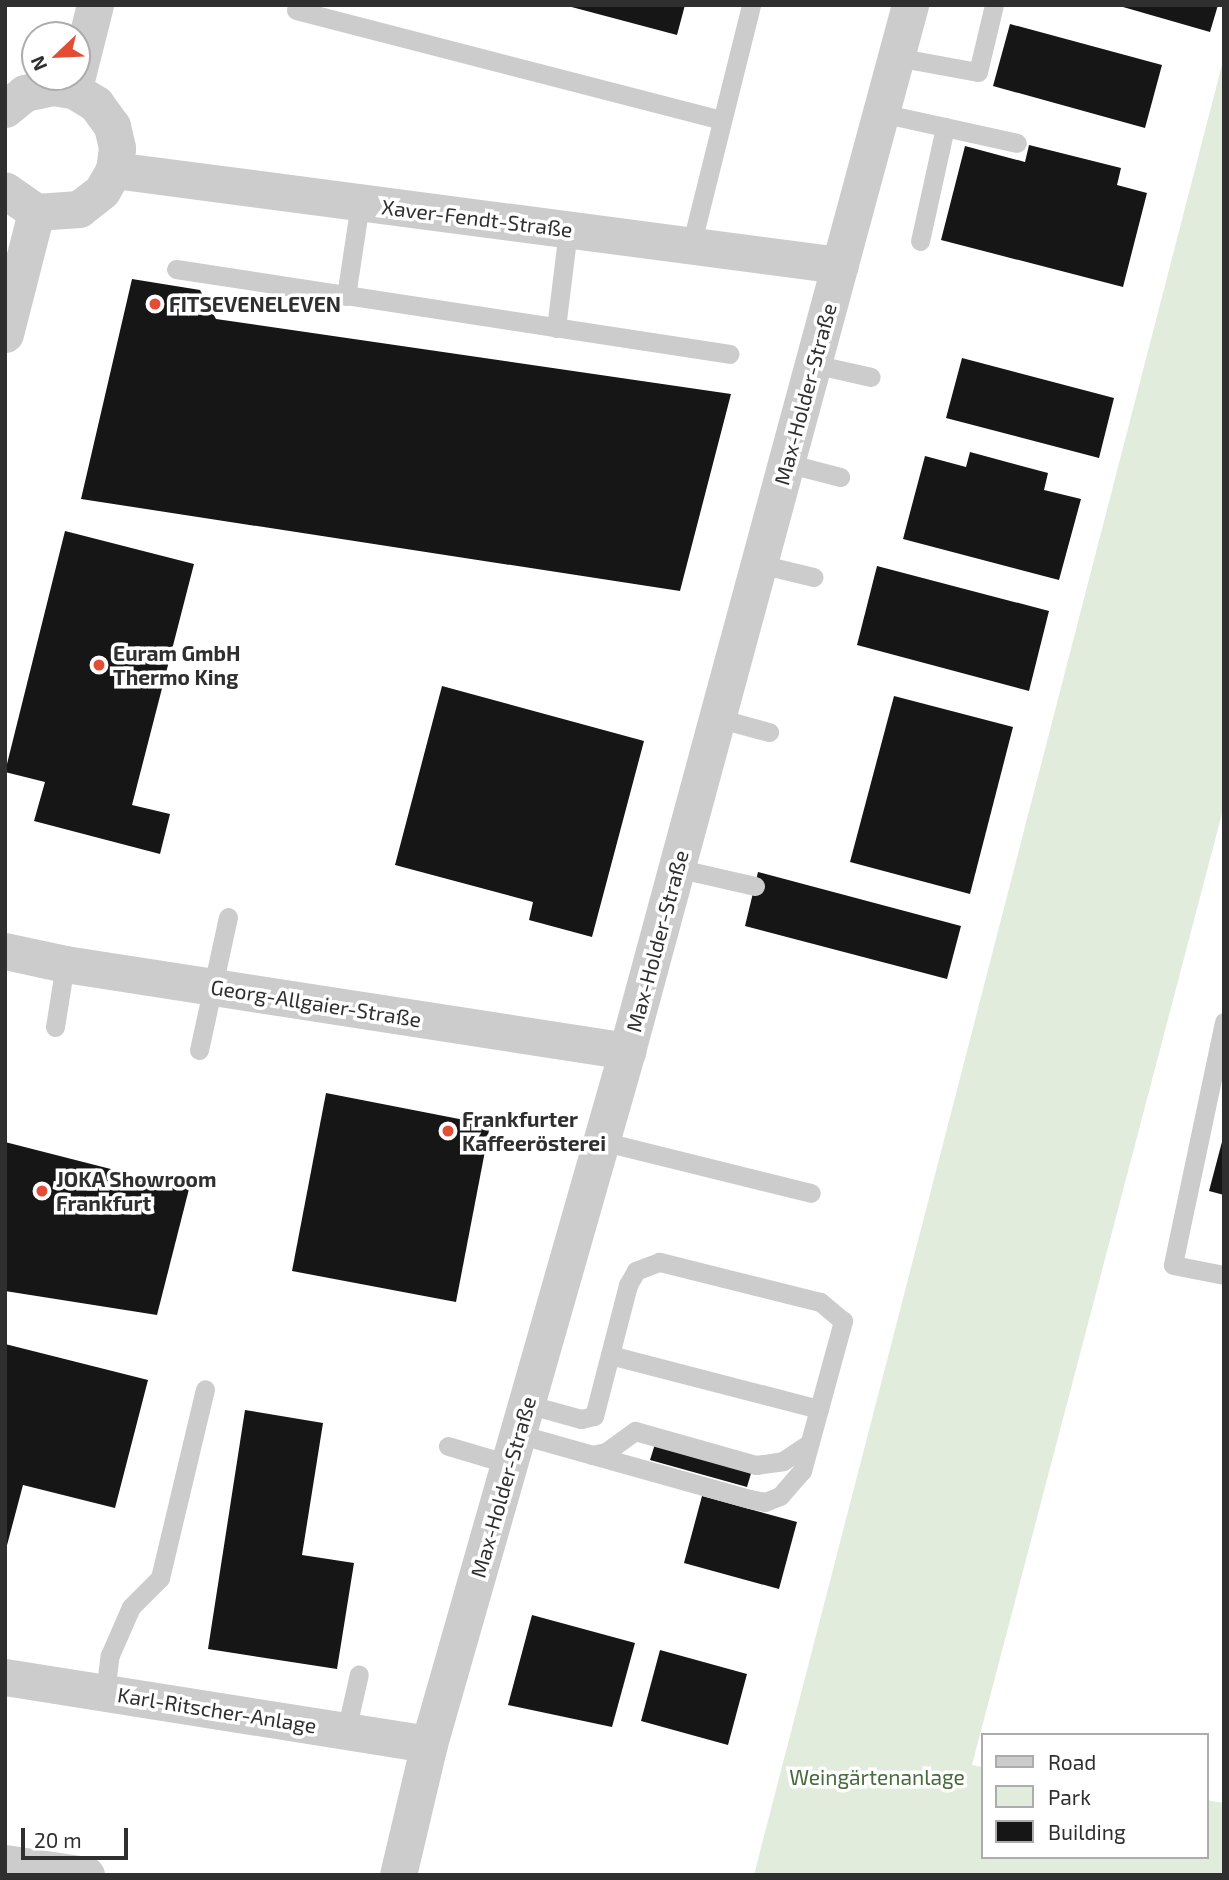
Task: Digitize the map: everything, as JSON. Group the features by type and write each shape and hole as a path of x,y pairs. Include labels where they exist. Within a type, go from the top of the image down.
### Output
{"street":[{"name":"Max-Holder-Straße","path":"398,1875 429,1744 627,1051 910,5"},
{"path":"5,109 25,93 34,91"},
{"path":"5,190 36,212 79,209 102,191 114,170 117,148 111,126 85,91"},
{"name":"Xaver-Fendt-Straße","path":"114,170 840,265"},
{"path":"5,334 36,212"},
{"name":"Georg-Allgaier-Straße","path":"5,951 65,964 627,1051"},
{"name":"Karl-Ritscher-Anlage","path":"5,1677 429,1744"},
{"path":"5,1863 86,1875"}],"lane":[{"path":"691,246 720,120 751,5"},
{"path":"896,57 978,72 994,5"},
{"path":"296,10 720,120"},
{"path":"881,113 1017,143"},
{"path":"920,241 945,127"},
{"path":"346,296 360,202"},
{"path":"556,328 568,230"},
{"path":"176,269 730,354"},
{"path":"813,364 871,377"},
{"path":"786,464 840,477"},
{"path":"759,564 813,577"},
{"path":"717,718 769,732"},
{"path":"677,868 755,886"},
{"path":"199,1051 228,917"},
{"path":"55,1027 65,964"},
{"path":"1224,1022 1173,1265 1224,1275"},
{"path":"601,1141 811,1193"},
{"path":"448,1446 518,1434 594,1416 631,1278 659,1262 820,1302 843,1321 810,1443 794,1483 780,1496 765,1502 518,1434"},
{"path":"610,1356 819,1409"},
{"path":"105,1693 110,1655 131,1606 160,1578 205,1389"},
{"path":"592,1455 606,1452 635,1430 756,1465 783,1461 810,1443"},
{"path":"346,1731 359,1674"}],"green space":[{"name":"Weingärtenanlage","path":"1224,57 1224,806 972,1765 981,1767 981,1859 1208,1859 1208,1800 1224,1803 1224,1875 754,1875"}],"building":[{"path":"564,5 685,5 677,35"},
{"path":"1116,5 1218,5 1210,32"},
{"path":"1010,24 1162,65 1145,128 993,86"},
{"path":"1029,145 1121,168 1117,185 1147,193 1123,287 941,240 965,146 1025,162"},
{"path":"132,279 200,290 216,319 731,394 680,591 81,499"},
{"path":"962,358 1114,398 1099,458 946,418"},
{"path":"970,452 1048,473 1044,490 1081,499 1059,580 903,539 925,456 966,467"},
{"name":"Euram GmbH Thermo King","path":"65,531 194,564 132,805 170,814 160,854 34,821 45,782 5,772"},
{"path":"877,566 1049,611 1029,691 857,645"},
{"path":"442,686 644,741 592,937 529,920 533,902 395,865"},
{"path":"894,696 1013,727 970,894 850,862"},
{"path":"758,872 961,926 947,979 745,926"},
{"path":"326,1093 490,1125 456,1302 292,1271"},
{"path":"1224,1138 1224,1195 1209,1191"},
{"path":"5,1142 189,1189 157,1315 5,1291"},
{"path":"5,1344 148,1380 115,1508 23,1485 6,1549"},
{"path":"245,1410 323,1423 302,1555 354,1563 337,1669 208,1649"},
{"path":"655,1444 752,1470 747,1487 650,1460"},
{"path":"702,1496 797,1522 779,1589 684,1563"},
{"path":"532,1615 635,1643 612,1727 508,1705"},
{"path":"660,1650 747,1674 728,1745 641,1721"}],"place":[{"name":"FITSEVENELEVEN","path":"155,304"},
{"name":"Euram GmbH Thermo King","path":"99,665"},
{"name":"Frankfurter Kaffeerösterei","path":"448,1131"},
{"name":"JOKA Showroom Frankfurt","path":"42,1191"}]}
